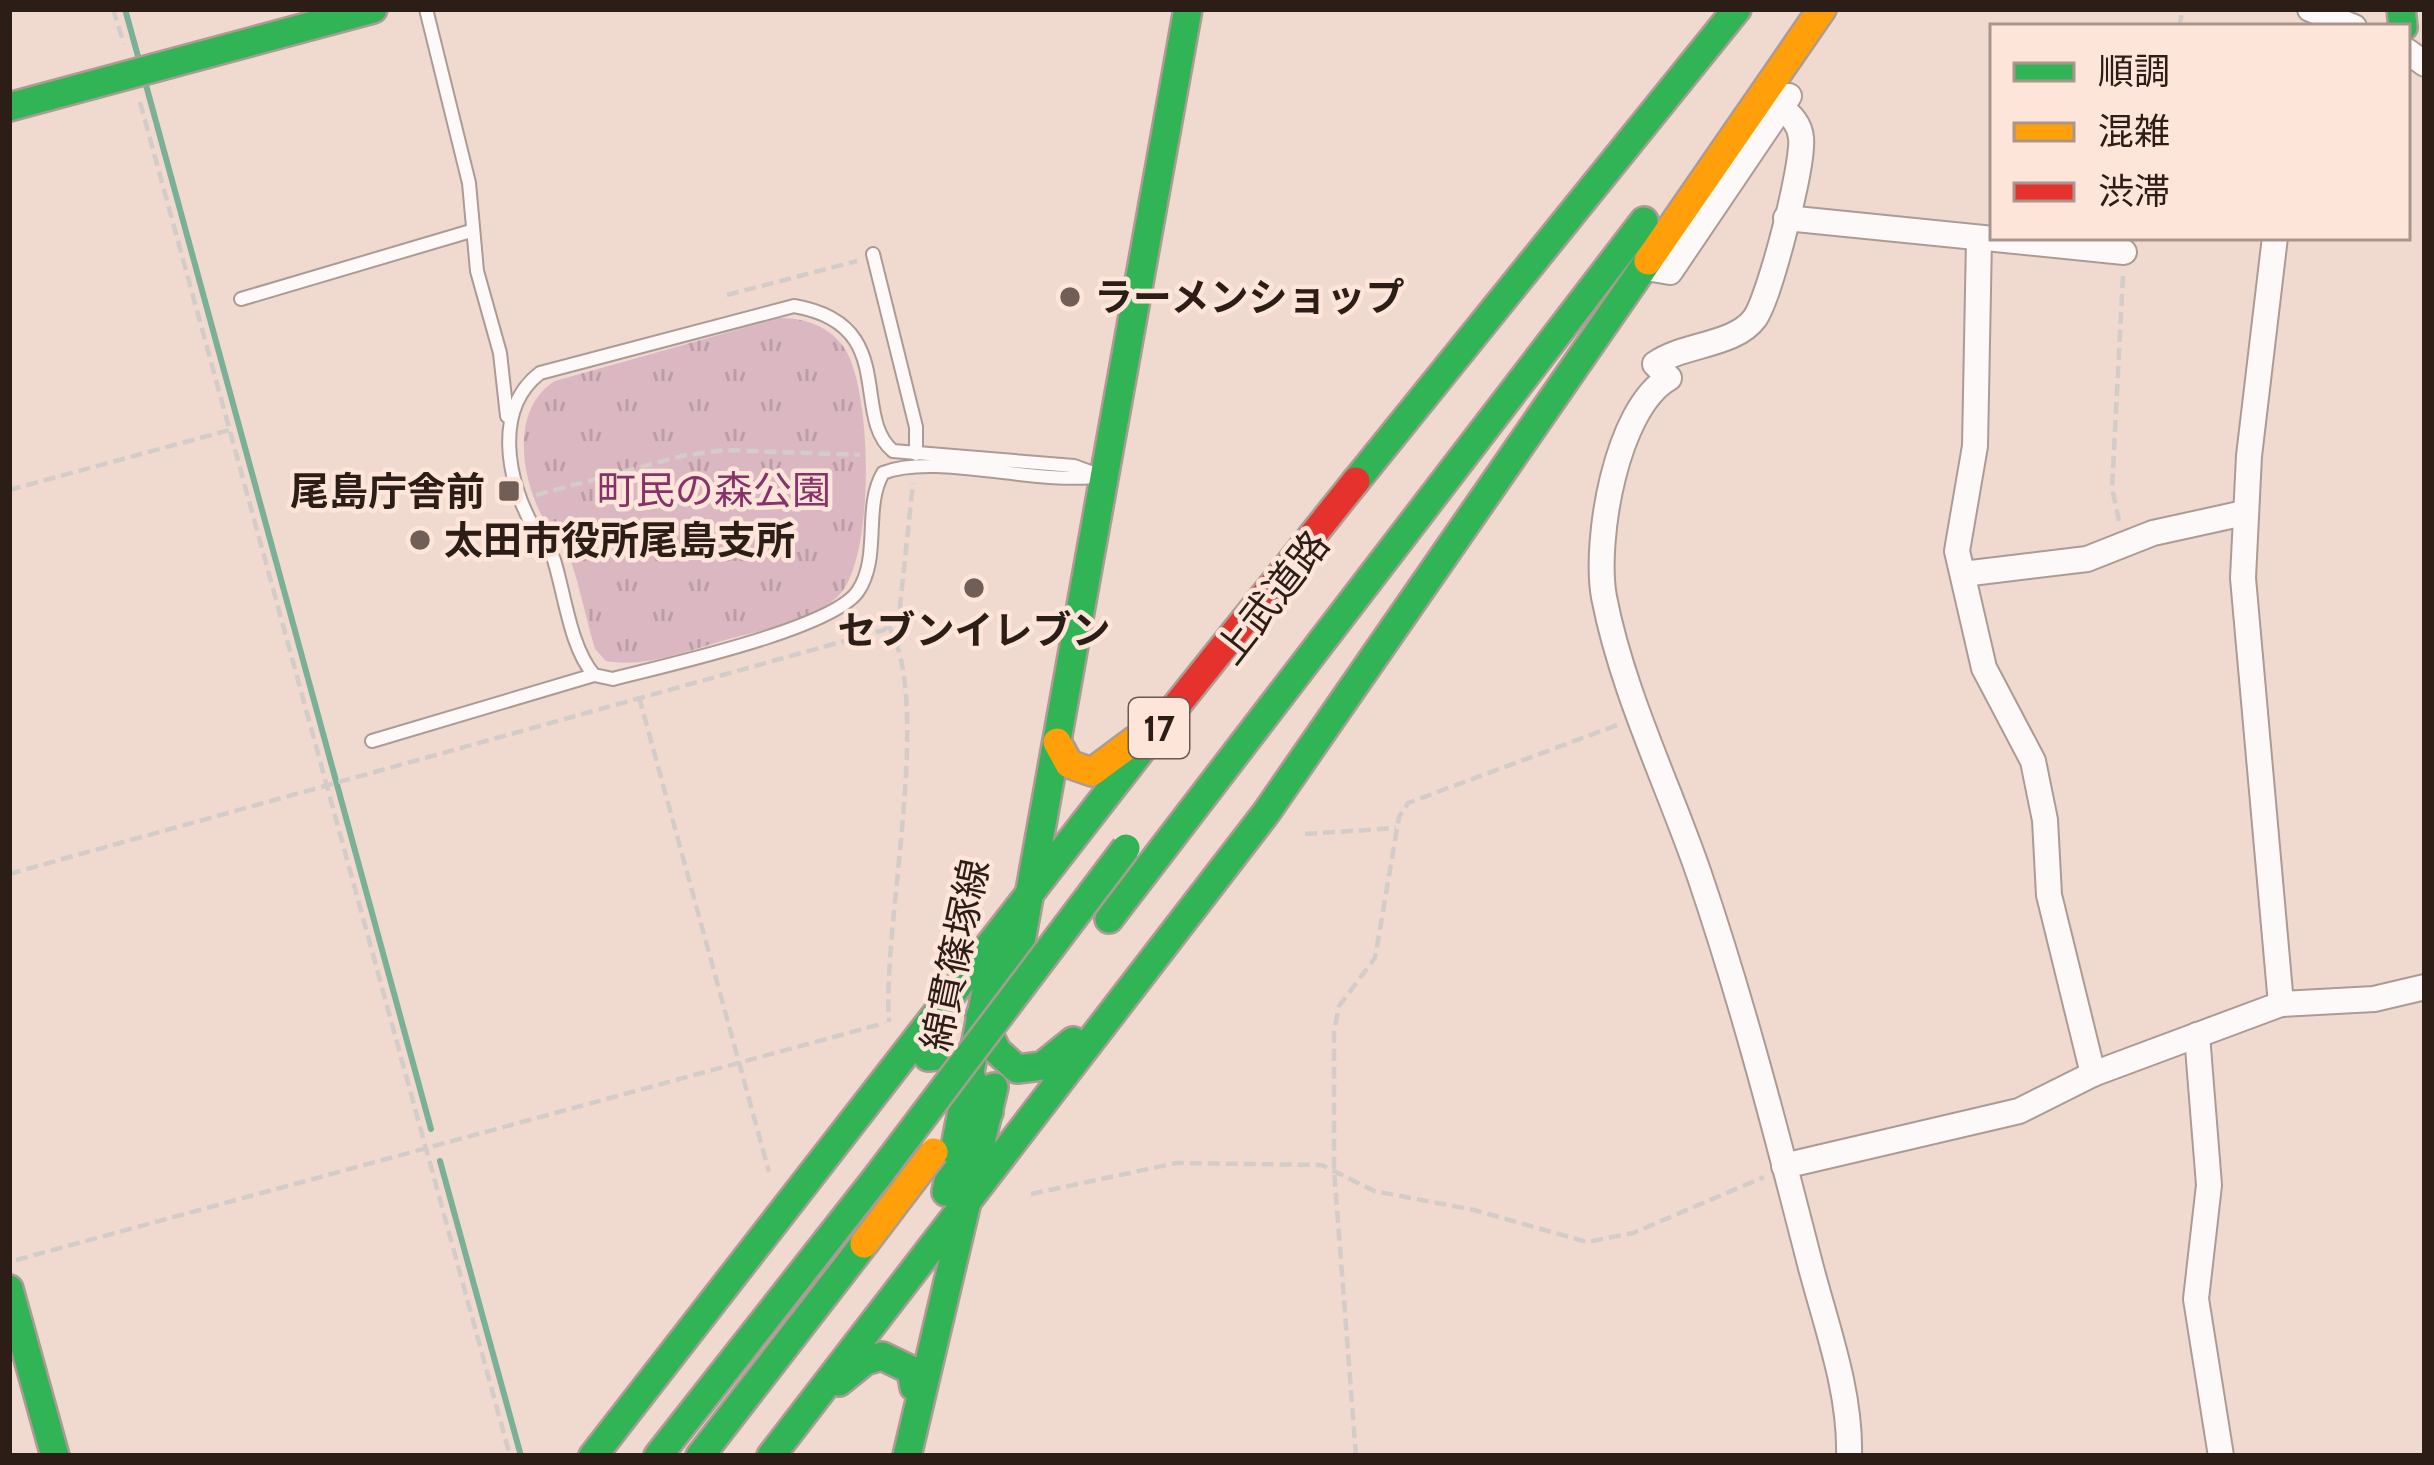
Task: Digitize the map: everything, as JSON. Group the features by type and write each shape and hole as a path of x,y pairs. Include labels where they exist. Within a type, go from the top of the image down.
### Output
{"main road":[{"path":"9,106 374,9"},
{"name":"綿貫篠塚線","path":"906,1456 989,1112 1188,9"},
{"name":"17","path":"593,1456 1214,657 1737,9"},
{"path":"1692,110 1765,9"},
{"name":"上武道路","path":"1102,929 1806,9"},
{"path":"771,1456 815,1405 1342,708 1496,477 1646,268 1822,9"},
{"name":"上武道路","path":"1166,797 1624,201"},
{"name":"綿貫篠塚線","path":"906,1456 969,1069 1083,518 1101,476"},
{"path":"1057,742 1078,769 1103,769 1214,657"},
{"path":"658,1456 878,1176 1132,840"},
{"path":"980,1016 999,1060 1022,1070 1051,1063 1166,944"},
{"path":"700,1456 1023,1034"},
{"path":"842,1136 924,1058 944,1055 969,1069 989,1112"},
{"path":"9,1289 55,1456"},
{"path":"815,1405 874,1355 892,1355 906,1364 914,1387"}],"street":[{"path":"1570,218 1564,195 1570,182 1712,9"},
{"path":"1646,268 1670,272 1845,9"},
{"path":"2310,9 2347,24"},
{"path":"1782,108 1802,135 1786,218 1754,321 1731,334 1673,351 1655,364 1669,378 1646,397 1617,468 1601,568 1611,622 1701,879 1784,1166 1846,1403 1849,1456"},
{"path":"1786,218 1990,240"},
{"path":"1979,239 1975,446 1958,551 1984,668 2033,761 2050,895 2093,1074"},
{"path":"1990,240 2124,252"},
{"path":"2275,240 2244,513 2248,651 2281,1004"},
{"path":"1963,574 2087,559 2244,513"},
{"path":"1784,1166 2018,1111 2093,1074 2281,1004 2374,999 2425,987"},
{"path":"2197,1035 2209,1185 2196,1299 2221,1456"}],"lane":[{"path":"425,9 469,183 471,231 500,353 508,435 532,526 550,550 583,658 594,675"},
{"path":"241,299 471,231"},
{"path":"873,254 912,410 915,460"},
{"path":"500,353 517,371 540,373 770,309 810,309 834,319 863,356 884,444 893,451 915,460 1072,480 1101,476"},
{"path":"508,435 517,398 540,373"},
{"path":"372,741 594,675 613,679 638,673 831,613 860,590 883,472 915,460"}],"path":[{"path":"113,9 139,72 324,786 511,1456"},
{"path":"2124,252 2112,488 2126,544"},
{"path":"728,295 873,254"},
{"path":"9,490 233,429"},
{"path":"536,495 725,450 860,455"},
{"path":"9,874 889,626 898,616 915,460"},
{"path":"889,626 903,662 904,788 886,987 889,1022 903,1035 907,1054"},
{"path":"639,698 772,1183 788,1203"},
{"path":"1356,1456 1334,1170 1335,1016 1375,958 1396,828 1408,803 1642,716"},
{"path":"1305,834 1396,828"},
{"path":"9,1262 889,1022"},
{"path":"1031,1194 1175,1163 1322,1165 1374,1191 1474,1210 1587,1242 1633,1233 1784,1166"}],"green space":[{"name":"町民の森公園","path":"779,318 806,321 830,333 853,367 866,471 859,545 851,574 828,604 784,625 664,658 606,661 595,649 566,548 543,518 529,483 524,444 531,408 555,381"}],"waterway":[{"path":"125,9 139,60"},
{"path":"146,85 431,1129"},
{"path":"440,1161 521,1456"}],"traffic: fast":[{"path":"9,107 373,9"},
{"path":"1011,997 1188,9"},
{"path":"1356,481 1737,9"},
{"path":"2401,9 2403,24"},
{"path":"1109,919 1644,221"},
{"path":"771,1456 1266,813 1648,261"},
{"path":"593,1456 1149,740"},
{"path":"878,1176 1126,848"},
{"path":"946,1192 996,941"},
{"path":"980,1016 997,1051 1017,1069 1042,1066 1073,1041"},
{"path":"928,1057 945,1055 963,1062 989,1112"},
{"path":"907,1456 994,1087"},
{"path":"658,1456 878,1176"},
{"path":"700,1456 864,1244"},
{"path":"9,1289 55,1456"},
{"path":"839,1382 865,1361 882,1356 911,1370 914,1387"}],"traffic: slow":[{"path":"1648,261 1822,9"},
{"path":"1057,742 1069,764 1092,772 1135,740"},
{"path":"864,1244 934,1152"}],"traffic: jam":[{"path":"1149,740 1356,481"}],"place":[{"name":"ラーメンショップ","path":"1070,297"},
{"name":"尾島庁舎前","path":"509,491"},
{"name":"太田市役所尾島支所","path":"420,540"},
{"name":"セブンイレブン","path":"974,588"}]}
